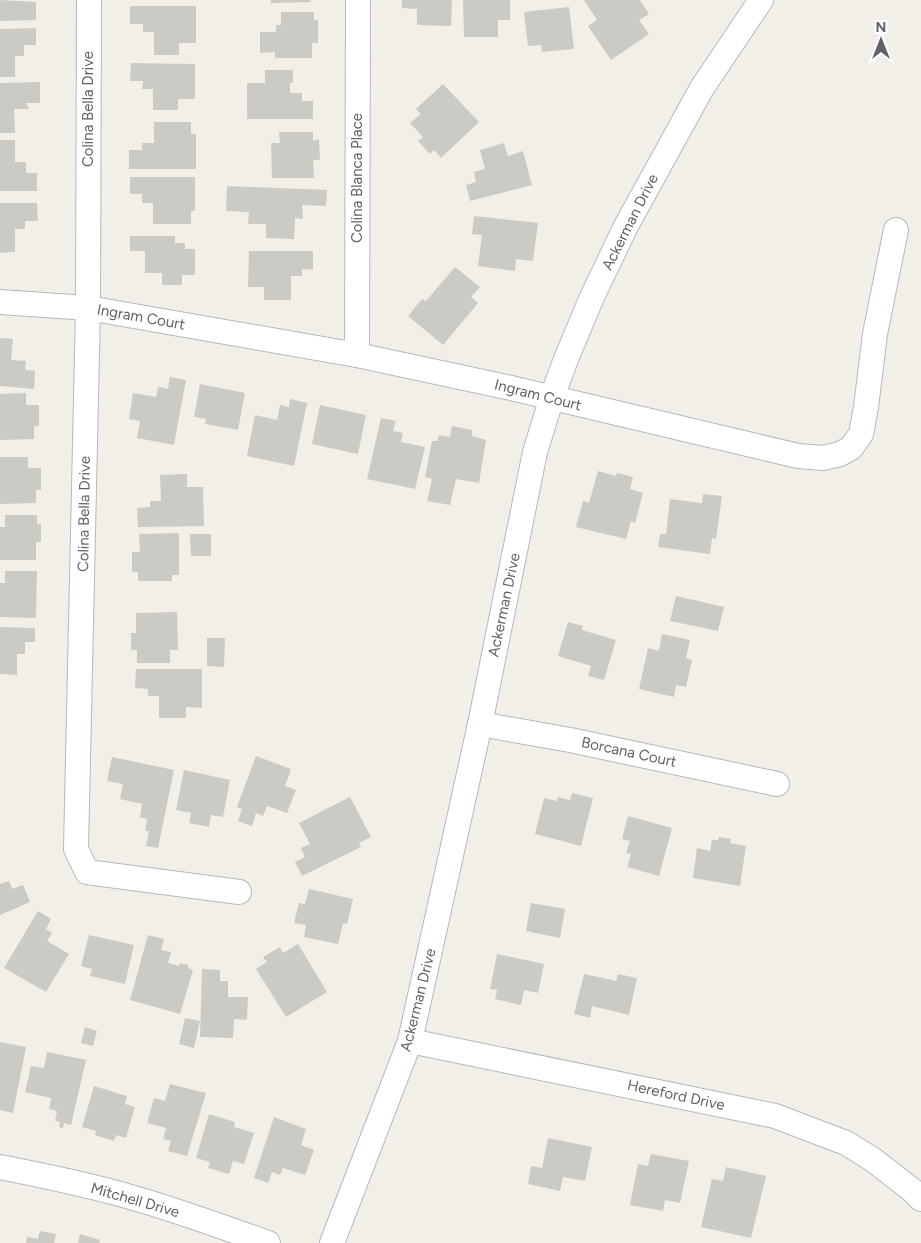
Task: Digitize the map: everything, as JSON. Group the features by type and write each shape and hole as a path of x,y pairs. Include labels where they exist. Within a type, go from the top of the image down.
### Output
{"street":[{"name":"Colina Bella Drive","path":"88,0 88,308 76,849 87,872 239,892"},
{"name":"Colina Blanca Place","path":"356,355 358,0"},
{"name":"Ackerman Drive","path":"332,1243 410,1041 480,724 535,452 552,397 592,297 626,226 702,88 760,0"},
{"name":"Ingram Court","path":"0,302 88,308 356,355 552,397 798,456 823,458 840,454 851,448 861,434 875,334 896,230"},
{"name":"Borcana Court","path":"480,724 570,740 777,784"},
{"name":"Hereford Drive","path":"410,1041 775,1116 846,1143 872,1159 921,1199"},
{"name":"Mitchell Drive","path":"0,1167 60,1179 132,1197 193,1216 268,1243"}],"building":[{"path":"0,0 36,2 36,20 0,21"},
{"path":"271,0 310,0 311,2 271,3"},
{"path":"402,0 452,0 451,26 417,25 417,9 402,8"},
{"path":"463,0 510,0 510,20 498,20 498,37 464,37"},
{"path":"584,0 640,0 649,14 639,20 649,34 611,60 588,26 597,20"},
{"path":"130,6 196,6 196,43 179,43 179,55 154,55 154,32 143,32 143,24 130,24"},
{"path":"569,7 574,49 542,52 541,45 528,46 524,12"},
{"path":"281,12 314,12 314,20 318,20 318,43 312,43 312,58 275,58 275,52 260,53 260,32 276,32 276,25 281,25"},
{"path":"36,28 36,45 24,45 24,56 15,56 15,77 0,77 0,29"},
{"path":"131,63 195,64 195,99 178,99 178,110 153,110 153,89 142,89 143,81 130,81"},
{"path":"265,70 293,70 293,83 290,83 290,93 302,93 302,101 313,101 313,119 247,119 247,83 265,83"},
{"path":"40,82 40,103 26,103 29,109 14,109 15,133 0,133 0,83"},
{"path":"443,84 479,122 441,158 434,150 430,154 418,141 423,137 410,123 421,114 416,109"},
{"path":"154,122 191,122 191,134 196,134 196,169 129,169 129,150 142,150 142,143 154,143"},
{"path":"279,132 313,132 313,141 319,139 320,160 313,160 314,178 272,178 271,143 280,143"},
{"path":"0,140 15,140 15,162 26,162 26,173 37,173 37,191 0,191"},
{"path":"504,143 508,156 523,151 532,185 470,201 466,185 476,182 474,172 485,169 480,150"},
{"path":"130,177 195,177 195,211 191,211 191,224 153,224 153,203 142,203 142,194 130,194"},
{"path":"227,186 327,190 326,206 302,205 303,219 295,218 294,239 266,238 266,224 248,224 249,212 226,211"},
{"path":"0,203 37,203 38,221 25,221 25,229 15,229 15,252 0,253"},
{"path":"474,216 538,223 533,261 516,259 515,271 478,266 482,235 472,234"},
{"path":"130,236 175,236 175,243 185,243 185,249 195,249 195,275 182,275 182,285 162,285 162,273 145,273 145,251 130,251"},
{"path":"249,251 313,251 313,270 302,269 302,276 291,276 291,300 264,300 264,287 248,287"},
{"path":"455,267 480,287 471,297 478,303 443,345 408,316 422,299 426,301"},
{"path":"0,338 13,339 11,360 26,361 25,370 35,371 34,389 0,386"},
{"path":"170,377 186,380 174,445 137,438 140,421 129,419 133,393 156,397 158,387 168,389"},
{"path":"200,384 245,393 238,430 205,424 206,419 194,417"},
{"path":"26,393 26,405 39,405 39,426 34,426 34,439 0,440 0,394"},
{"path":"290,399 307,403 294,466 247,456 255,415 277,420 280,405 289,407"},
{"path":"320,405 366,415 358,454 312,444"},
{"path":"381,418 396,421 393,431 403,433 401,442 425,447 415,489 367,479"},
{"path":"452,426 472,430 472,436 486,440 479,483 456,479 450,505 427,501 432,479 425,477 432,441 437,441 439,435 450,437"},
{"path":"0,457 28,457 28,468 41,468 41,490 36,490 36,503 0,504"},
{"path":"598,471 616,476 617,473 633,477 630,489 643,493 635,523 631,521 626,539 576,527 583,501 589,503"},
{"path":"187,474 187,487 203,487 204,526 138,527 137,508 150,507 150,501 161,501 160,475"},
{"path":"703,494 722,496 716,539 712,538 710,554 658,547 660,534 666,534 670,499 702,503"},
{"path":"5,515 37,515 37,524 41,524 41,542 36,542 36,560 0,560 0,527 5,527"},
{"path":"179,533 179,575 172,575 172,581 138,581 138,572 132,572 132,552 140,552 139,534"},
{"path":"190,534 211,534 211,556 191,556"},
{"path":"5,571 37,571 36,618 0,617 0,583 5,583"},
{"path":"676,596 724,607 718,631 670,621"},
{"path":"177,612 178,650 170,650 170,663 137,663 137,650 131,650 131,633 136,633 136,613"},
{"path":"568,622 583,626 582,630 616,640 604,680 588,676 591,666 558,656"},
{"path":"0,627 35,628 35,642 25,642 25,654 17,654 17,675 0,674"},
{"path":"662,634 690,640 686,658 692,660 686,687 676,685 674,697 639,689 648,648 659,651"},
{"path":"207,638 225,638 224,667 207,666"},
{"path":"136,669 202,669 202,708 186,707 186,718 159,718 159,696 148,696 148,689 135,688"},
{"path":"256,756 291,769 285,786 296,790 287,813 267,806 263,816 256,813 252,826 238,821 242,809 237,807"},
{"path":"112,757 174,770 158,848 146,846 149,831 145,831 147,819 140,817 142,804 120,799 123,784 107,781"},
{"path":"184,770 230,780 223,817 211,815 209,827 189,823 191,813 176,810"},
{"path":"572,793 593,798 581,846 535,834 544,798 557,801 558,797 570,800"},
{"path":"350,797 371,837 359,843 361,847 302,876 295,862 305,857 301,848 310,844 299,823"},
{"path":"628,816 672,828 659,876 627,867 631,854 626,853 630,841 622,839"},
{"path":"719,837 731,839 730,843 746,846 740,886 693,878 697,848 710,851 712,840 718,840"},
{"path":"9,881 12,889 23,885 30,902 0,915 0,884"},
{"path":"309,889 353,899 347,924 343,923 338,944 304,937 306,925 294,923 299,903 305,904"},
{"path":"531,903 565,909 560,938 526,931"},
{"path":"38,911 51,919 46,929 52,933 47,941 69,954 46,992 4,968"},
{"path":"89,935 134,945 125,984 90,976 92,969 81,966"},
{"path":"148,935 164,939 161,950 171,952 168,963 179,966 180,963 188,965 188,968 193,970 180,1014 130,1000"},
{"path":"298,944 327,992 286,1017 256,969 267,962 263,957 280,947 283,953"},
{"path":"497,954 544,964 538,993 524,990 521,1005 495,999 497,990 490,989"},
{"path":"202,969 220,970 220,981 228,981 228,997 248,997 247,1020 234,1019 233,1038 200,1037"},
{"path":"584,974 616,981 618,974 637,978 629,1015 592,1006 590,1018 574,1014"},
{"path":"185,1018 200,1021 194,1048 179,1044"},
{"path":"85,1027 97,1031 93,1046 81,1043"},
{"path":"0,1042 26,1047 13,1113 0,1110"},
{"path":"47,1052 86,1060 71,1125 64,1123 63,1128 59,1127 60,1122 55,1121 57,1111 49,1109 51,1098 25,1092 31,1066 44,1068"},
{"path":"170,1084 206,1093 187,1156 168,1151 171,1141 163,1139 166,1128 147,1123 154,1098 165,1101"},
{"path":"94,1086 127,1096 125,1104 135,1107 126,1138 116,1135 114,1141 95,1135 96,1131 82,1127"},
{"path":"209,1114 235,1122 234,1127 254,1133 244,1164 233,1161 229,1174 208,1168 210,1162 196,1158"},
{"path":"274,1117 306,1129 301,1145 314,1150 305,1175 283,1168 280,1175 272,1172 268,1183 254,1178"},
{"path":"548,1138 592,1147 585,1181 563,1177 560,1191 528,1184 531,1166 542,1168"},
{"path":"651,1154 689,1161 680,1203 665,1200 663,1211 630,1205 638,1164 648,1166"},
{"path":"726,1167 766,1176 751,1238 701,1227 712,1179 723,1181"},
{"path":"40,1231 56,1234 54,1243 26,1243 27,1237 38,1239"},
{"path":"80,1234 100,1240 99,1243 78,1243"}]}
